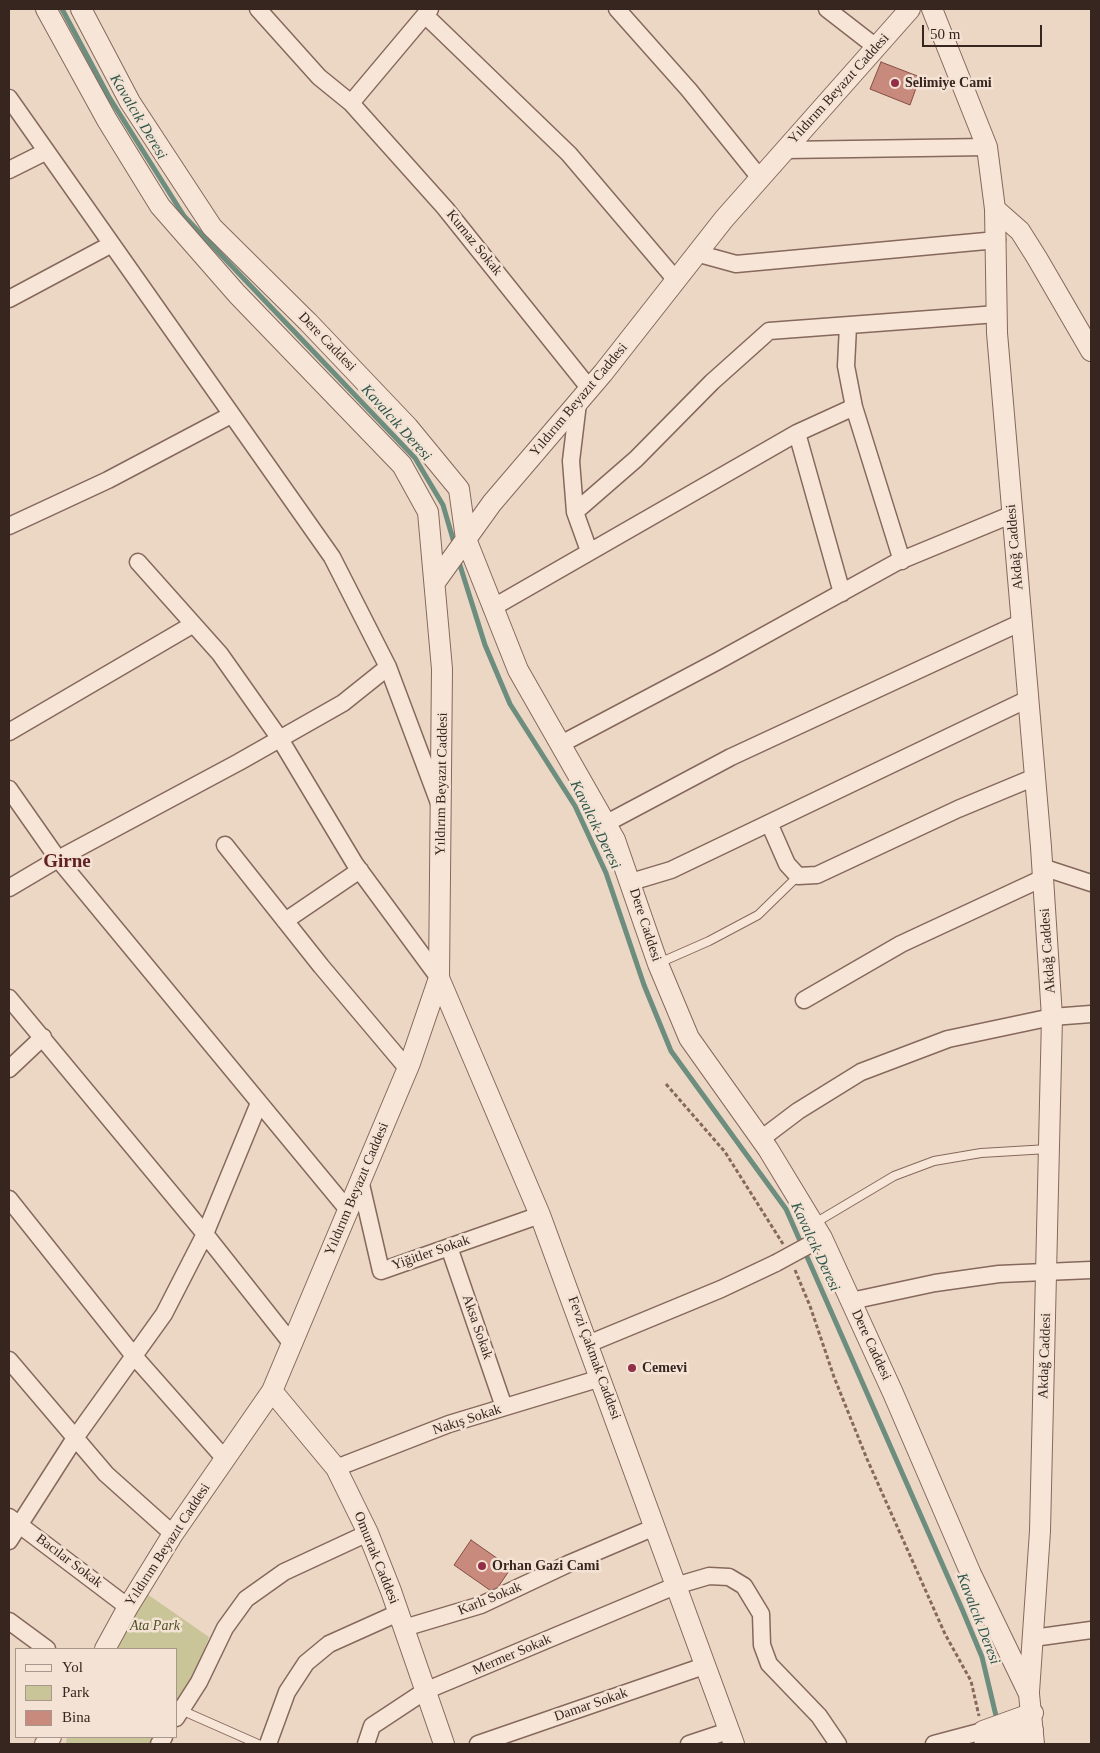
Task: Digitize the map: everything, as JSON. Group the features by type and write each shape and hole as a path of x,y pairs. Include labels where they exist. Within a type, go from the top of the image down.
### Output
{"street":[{"path":"46,9 107,120 160,206 237,294 402,465 428,512 436,581"},
{"name":"Dere Caddesi","path":"81,9 130,102 215,230 308,322 408,427 459,489 466,539 492,608 518,670 615,840 658,964 689,1038 761,1139 851,1302 894,1393 1032,1720"},
{"name":"Kurnaz Sokak","path":"258,9 320,77 351,103 445,208 584,396"},
{"path":"618,9 689,90 760,178"},
{"path":"827,9 876,47"},
{"name":"Yıldırım Beyazıt Caddesi","path":"106,1648 128,1606 173,1534 272,1391 407,1068 439,978 442,678 436,581 492,503 584,396 696,253 910,9"},
{"name":"Akdağ Caddesi","path":"932,9 987,147 996,209 997,314 1043,872 1052,1017 1048,1272 1040,1531 1033,1638 1032,1720"},
{"path":"351,103 427,12 569,154 676,280"},
{"path":"9,98 110,245 332,557 388,667 441,810"},
{"path":"785,150 987,147"},
{"path":"9,170 45,152"},
{"path":"996,209 1020,231 1091,351"},
{"path":"194,245 215,230"},
{"path":"696,253 736,264 997,240"},
{"path":"9,299 110,245"},
{"path":"575,512 636,459 712,382 769,331 997,314"},
{"path":"848,326 846,366 854,407 902,560"},
{"path":"584,396 571,461 575,512 589,550"},
{"path":"492,608 589,550 696,493 798,433 854,407"},
{"path":"9,526 108,480 231,415"},
{"path":"798,433 842,593"},
{"path":"560,744 902,560 1013,514"},
{"path":"138,562 192,625 220,654 280,739 360,870 439,978"},
{"path":"605,824 731,757 1022,622"},
{"path":"9,732 192,625"},
{"path":"9,888 58,859 280,739 342,702 388,667"},
{"path":"631,882 671,870 1028,699"},
{"path":"769,823 787,864 798,876 817,875 958,809 1035,777"},
{"path":"9,789 58,859 348,1210"},
{"path":"225,845 285,921 407,1068"},
{"path":"285,921 360,870"},
{"path":"804,1000 902,944 1043,872 1091,883"},
{"name":"Fevzi Çakmak Caddesi","path":"439,978 540,1215 602,1378 731,1738"},
{"path":"9,998 205,1234 292,1344"},
{"path":"761,1139 798,1111 861,1072 948,1039 1052,1017 1091,1014"},
{"path":"9,1069 43,1037"},
{"path":"9,1541 14,1520 164,1314 205,1234 259,1103"},
{"name":"Yiğitler Sokak","path":"360,1180 381,1270 540,1215"},
{"path":"9,1199 134,1356 225,1459"},
{"path":"588,1344 721,1289 785,1258 815,1235"},
{"name":"Aksa Sokak","path":"449,1247 504,1407"},
{"path":"851,1302 944,1282 999,1274 1091,1270"},
{"path":"9,1360 106,1474 173,1534"},
{"name":"Nakış Sokak","path":"336,1468 449,1424 602,1378"},
{"name":"Omurtak Caddesi","path":"272,1391 336,1468 368,1533 401,1620 444,1744"},
{"name":"Bacılar Sokak","path":"14,1520 128,1606"},
{"name":"Karlı Sokak","path":"268,1744 287,1692 306,1662 329,1644 401,1620 481,1605 568,1564 655,1527"},
{"path":"179,1714 199,1682 225,1628 246,1599 284,1572 368,1533"},
{"name":"Mermer Sokak","path":"366,1744 372,1726 425,1691 675,1586 709,1576 729,1577 744,1586 761,1614 762,1645 769,1664 819,1716 838,1744"},
{"path":"9,1621 46,1648"},
{"path":"1033,1638 1091,1630"},
{"name":"Damar Sokak","path":"478,1744 704,1666"},
{"path":"934,1744 984,1739 1032,1720"},
{"path":"689,1744 731,1738"}],"lane":[{"path":"658,964 758,915 798,876"},
{"path":"815,1235 894,1176 934,1161 981,1153 1050,1148"},
{"path":"179,1714 258,1744"}],"path":[{"path":"666,1084 724,1152 785,1258 810,1306 834,1377 868,1459 944,1634 971,1681 984,1739"}],"green space":[{"name":"Ata Park","path":"147,1594 209,1637 200,1663 178,1702 178,1648 117,1648"},
{"path":"67,1738 156,1738 151,1744 66,1744"}],"building":[{"name":"Selimiye Cami","path":"881,62 920,77 910,105 870,89"},
{"name":"Orhan Gazi Cami","path":"471,1540 511,1568 494,1593 454,1565"}],"waterway":[{"name":"Kavalcık Deresi","path":"62,9 109,97 184,216 415,458 443,505 455,546"},
{"name":"Kavalcık Deresi","path":"458,559 485,645 510,704 575,806 606,873 644,985 671,1051 786,1209 982,1657 997,1720"}],"place":[{"name":"Selimiye Cami","path":"895,83"},
{"name":"Cemevi","path":"632,1368"},
{"name":"Orhan Gazi Cami","path":"482,1566"}],"district":[{"name":"Girne","path":"67,862"}]}
